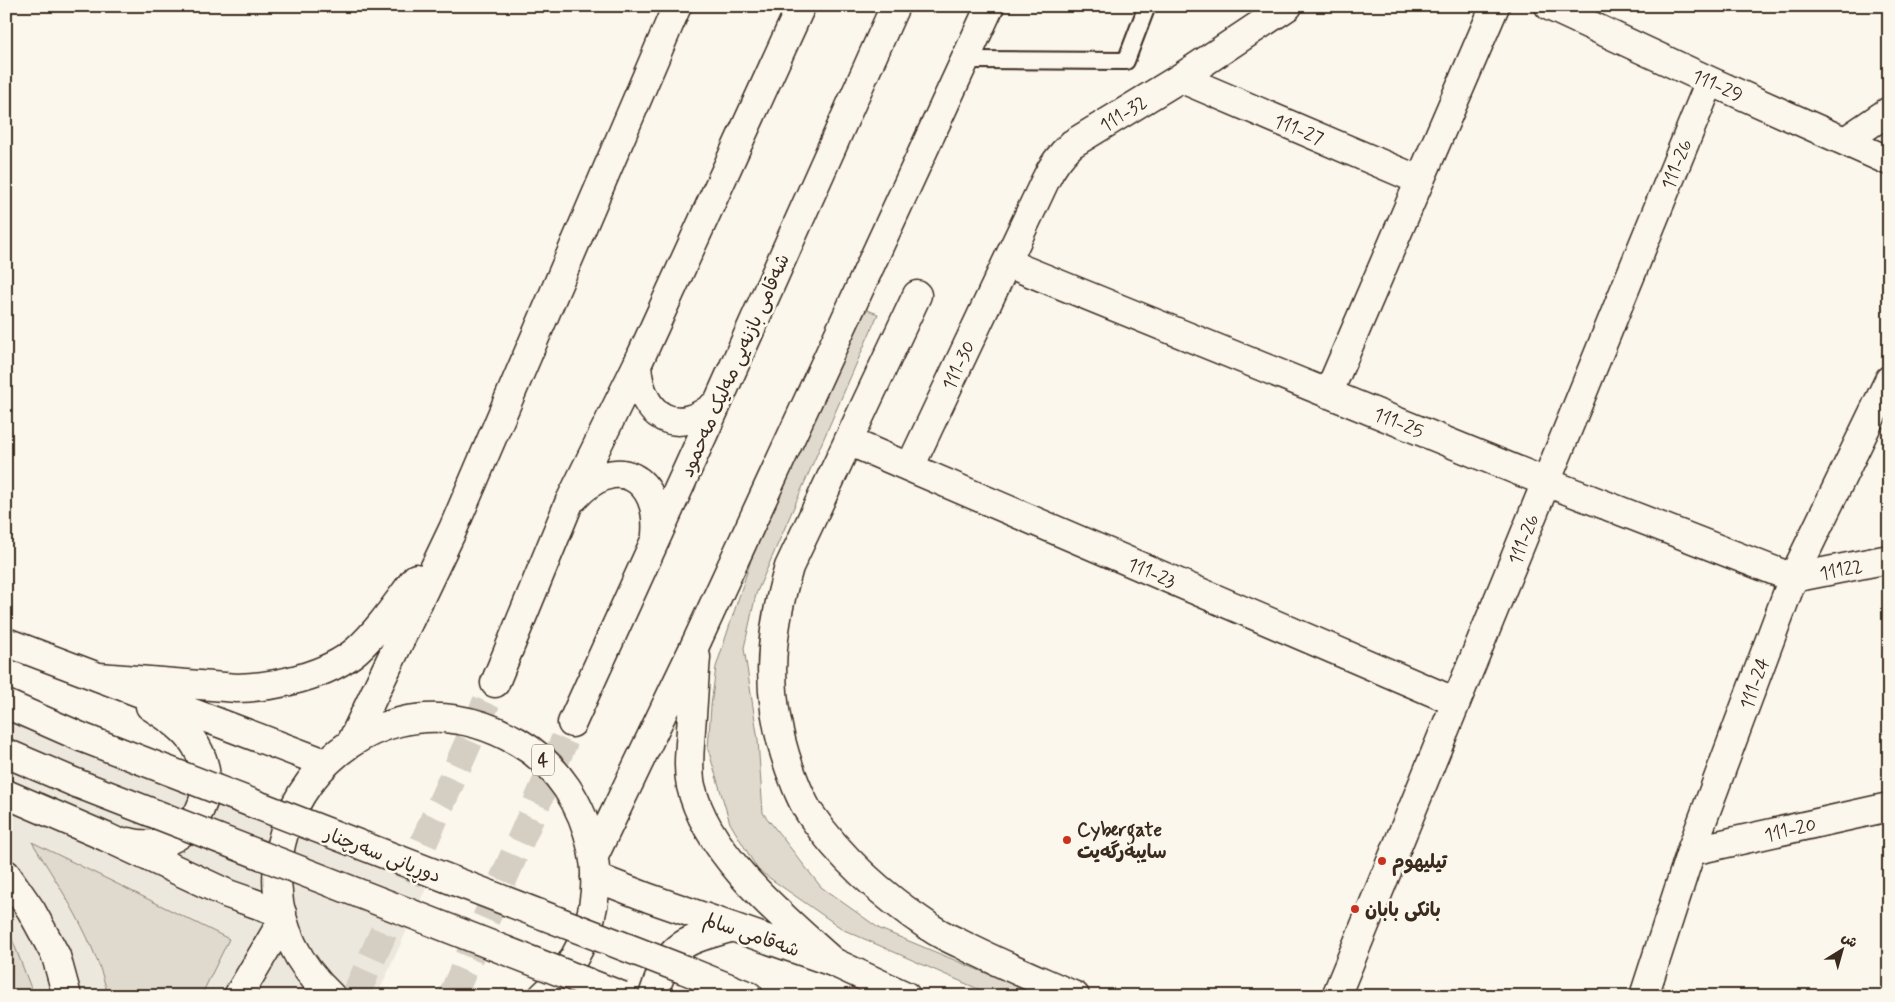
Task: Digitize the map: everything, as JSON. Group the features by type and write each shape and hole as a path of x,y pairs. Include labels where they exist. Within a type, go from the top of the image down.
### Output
{"main road":[{"path":"351,743 453,529 677,6"},
{"path":"495,683 569,503 638,365 801,6"},
{"name":"شەقامی بازنەیی مەلیک مەحمود","path":"572,723 895,6"},
{"path":"595,867 697,641 990,6"},
{"name":"111-32","path":"1007,263 1052,167 1072,144 1180,78 1288,6"},
{"path":"1328,394 1495,6"},
{"name":"111-29","path":"1548,6 1889,161"},
{"name":"111-27","path":"1180,78 1419,180"},
{"name":"111-26","path":"1336,996 1710,81"},
{"path":"1846,141 1889,111"},
{"name":"111-25","path":"1007,263 1546,482 1793,578"},
{"name":"111-30","path":"910,467 1007,263"},
{"path":"917,295 789,567 778,602 771,675 774,711 782,747 794,782 810,814 846,858 887,896 932,929 982,955 1075,996"},
{"path":"638,365 639,383 643,396 651,408 669,419 684,421 697,418 718,402"},
{"name":"111-24","path":"1644,996 1691,851 1793,578 1889,380"},
{"name":"111-23","path":"848,441 1456,702"},
{"path":"569,503 597,478 613,474 628,476 642,484 652,497 656,514 656,538"},
{"path":"99,677 237,688 264,686 309,676 355,651 376,630 453,529"},
{"name":"11122","path":"1793,578 1889,559"},
{"path":"697,641 689,763 692,787 700,810 723,852 748,882 833,962"},
{"path":"6,642 325,763"},
{"path":"99,677 148,705 169,719 185,733 195,746 203,762 207,780 205,794 195,820 184,832 174,838 150,845 134,844 106,836"},
{"name":"دوڕیانی سەرچنار","path":"6,704 81,737 749,996"},
{"name":"4","path":"331,996 318,983 303,963 292,942 283,917 278,891 280,846 296,803 325,763 351,743 375,731 400,722 426,719 453,719 479,724 503,733 526,747 547,764 564,783 578,806 588,830 595,867 592,913 583,940 563,974 543,996"},
{"path":"6,754 622,996"},
{"path":"6,794 106,836 228,894 283,917 238,996"},
{"name":"111-20","path":"1691,851 1889,807"},
{"name":"شەقامی سالم","path":"595,867 649,898 833,962 906,996"},
{"path":"6,874 31,910 56,956 66,996"},
{"path":"653,996 660,973 674,950 691,939 733,927"}],"lane":[{"path":"966,60 1126,61 1147,6"}],"shaded area":[{"path":"862,308 878,314 756,594 744,648 758,740 763,813 821,887 880,929 1041,996 994,996 844,930 758,870 730,823 708,749 716,667 751,560"},
{"path":"6,720 427,886 377,996 6,996"},
{"path":"32,842 229,939 201,996 108,996 95,955 86,935 66,897"},
{"path":"6,923 34,996 6,996"}],"tunnel":[{"path":"355,996 495,683"},
{"path":"452,996 572,723"}],"place":[{"name":"Cybergate سایبەرگەیت","path":"1067,840"},
{"name":"تيليهوم","path":"1382,861"},
{"name":"بانکی بابان","path":"1355,909"}]}
